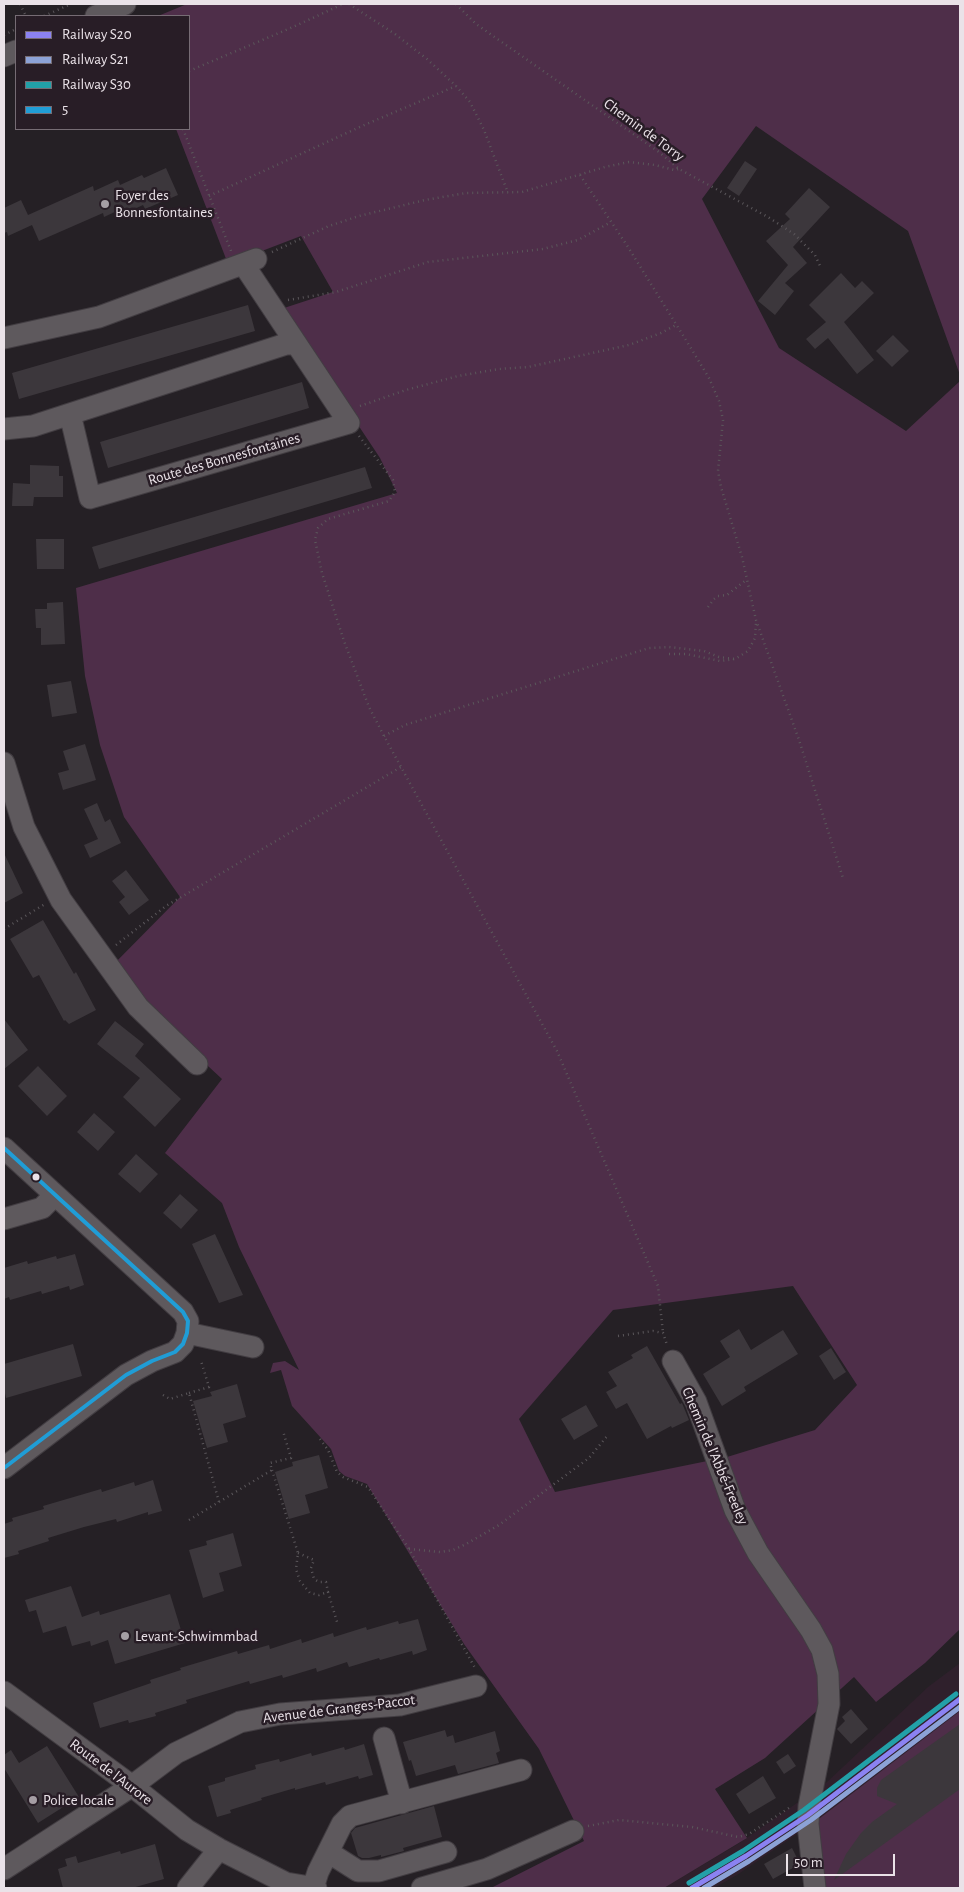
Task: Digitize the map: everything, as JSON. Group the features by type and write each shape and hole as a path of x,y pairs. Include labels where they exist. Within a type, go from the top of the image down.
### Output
{"street":[{"path":"98,15 125,4"},
{"path":"4,338 99,317 250,262 295,344 352,415"},
{"path":"4,429 33,426 286,344 295,344"},
{"name":"Route des Bonnesfontaines","path":"70,414 90,498 352,415"},
{"path":"4,763 24,827 61,900 138,1007 198,1064"},
{"path":"4,1148 183,1312 188,1321 184,1344 175,1352 152,1361 126,1375 4,1468"},
{"path":"4,1219 42,1208 56,1195"},
{"path":"187,1333 253,1347"},
{"name":"Chemin de l'Abbé-Freeley","path":"673,1360 696,1402 735,1510 758,1554 811,1630 822,1650 828,1674 829,1704 810,1799 808,1828 815,1888"},
{"name":"Avenue de Granges-Paccot","path":"4,1869 132,1786 176,1753 240,1722 280,1714 400,1705 476,1686"},
{"name":"Route de l'Aurore","path":"4,1692 132,1786 187,1830 219,1849 286,1883 315,1888"},
{"path":"384,1738 402,1802"},
{"path":"315,1888 318,1872 342,1824 350,1816 521,1770"},
{"path":"422,1888 487,1869 573,1831"},
{"path":"188,1888 219,1849"},
{"path":"328,1852 358,1871 379,1871 446,1852"}],"path":[{"path":"46,15 71,4"},
{"path":"190,71 343,4"},
{"path":"349,4 395,34 426,59 456,86 470,102 508,193"},
{"name":"Chemin de Torry","path":"456,4 476,24 659,152 679,169 768,217 794,234 815,255 821,268"},
{"path":"210,196 362,126 456,86"},
{"path":"183,130 233,255 250,262 310,234 359,216 417,202 466,193 522,192 605,167 629,162 655,165 674,170 679,169"},
{"path":"580,175 612,222 709,378 719,401 723,420 718,471 721,487 734,528 756,620 799,740 844,878"},
{"path":"284,301 315,294 336,292 428,262 543,249 578,240 612,222"},
{"path":"673,1360 663,1333 658,1286 557,1051 369,707 344,641 322,573 315,540 318,528 328,519 389,501 395,492 393,480 352,415 406,390 458,376 500,369 528,367 620,347 661,333 676,325"},
{"path":"708,607 718,596 727,595 746,580"},
{"path":"669,654 686,654 720,661 735,659 748,651 755,638 756,620"},
{"path":"384,736 405,725 649,648 669,647 704,651 719,657 735,659"},
{"path":"101,957 166,906 401,767"},
{"path":"4,929 51,901"},
{"path":"618,1336 653,1331 663,1333"},
{"path":"162,1395 170,1399 209,1386 201,1361"},
{"path":"188,1393 219,1502"},
{"path":"284,1431 291,1458 270,1463 298,1553 296,1569 300,1580 310,1593 318,1595 328,1592"},
{"path":"408,1549 440,1552 452,1550 466,1544 499,1525 589,1458 608,1435"},
{"path":"320,1440 328,1450 337,1472 343,1477 368,1487 408,1549 478,1672 481,1680 476,1686"},
{"path":"189,1520 272,1470"},
{"path":"298,1553 314,1560 311,1568 314,1579 319,1582 326,1582 338,1625"},
{"path":"573,1831 619,1820 692,1828 744,1837 804,1799 810,1799"}],"shaded area":[{"path":"187,4 960,4 960,375 908,231 756,126 702,199 779,348 906,431 960,381 960,1629 925,1663 876,1702 854,1677 765,1758 715,1789 747,1838 664,1888 491,1888 584,1841 539,1749 464,1644 367,1484 345,1476 339,1471 331,1449 292,1406 281,1370 270,1373 273,1363 285,1361 299,1370 239,1247 222,1203 165,1153 222,1079 125,989 109,969 180,897 124,817 100,745 85,676 76,588 397,493 380,458 281,309 333,292 301,236 228,264 176,130 190,130 190,15 160,15","holes":["793,1286 857,1385 815,1430 727,1457 555,1492 519,1419 613,1310"]},
{"path":"960,1663 960,1711 816,1821 737,1875 714,1888 664,1888 738,1844 827,1782 928,1687"},
{"path":"960,1711 960,1888 819,1888 816,1821"}],"building":[{"path":"745,161 757,169 739,196 727,188"},
{"name":"Foyer des Bonnesfontaines","path":"166,168 178,195 145,209 143,205 121,215 119,210 104,217 103,213 39,241 32,225 8,236 7,232 4,233 4,208 21,200 28,215 93,186 94,191 118,180 120,185 142,175 144,178"},
{"path":"809,188 830,207 793,247 807,263 785,283 794,291 775,315 758,301 788,265 766,241 790,219 785,214"},
{"path":"841,273 855,288 862,281 874,293 844,322 874,360 857,374 828,338 815,349 806,339 826,322 809,305"},
{"path":"248,305 255,331 19,399 12,373"},
{"path":"893,335 909,351 892,367 876,351"},
{"path":"302,382 309,408 108,468 100,442"},
{"path":"30,465 59,466 59,476 63,476 63,497 34,497 33,506 12,506 13,483 30,484"},
{"path":"365,467 372,488 99,569 92,547"},
{"path":"36,539 64,539 64,569 37,569"},
{"path":"63,602 65,644 41,645 41,628 36,628 35,609 47,609 47,603"},
{"path":"71,681 77,713 52,717 47,685"},
{"path":"85,744 96,780 63,790 58,773 69,770 63,751"},
{"path":"97,803 105,822 110,819 121,843 90,858 84,845 98,839 84,809"},
{"path":"4,853 23,893 4,903"},
{"path":"126,870 149,900 129,915 119,902 125,897 112,881"},
{"path":"43,920 74,974 76,972 96,1010 69,1024 64,1021 39,975 33,978 10,939"},
{"path":"4,1019 28,1050 4,1069"},
{"path":"115,1021 144,1044 135,1056 181,1099 155,1127 123,1097 140,1078 97,1044"},
{"path":"38,1066 67,1096 47,1116 18,1086"},
{"path":"94,1113 115,1132 98,1151 77,1132"},
{"path":"136,1154 158,1174 140,1193 118,1174"},
{"path":"180,1194 198,1210 181,1229 163,1213"},
{"path":"215,1234 243,1295 219,1303 192,1244"},
{"path":"75,1254 84,1285 70,1290 69,1286 42,1294 41,1291 10,1300 9,1297 4,1299 4,1268 27,1261 28,1264 56,1256 57,1259"},
{"path":"739,1329 751,1350 783,1330 798,1354 744,1387 746,1391 722,1406 703,1374 730,1357 720,1341"},
{"path":"73,1344 82,1376 6,1398 4,1364"},
{"path":"647,1346 680,1404 682,1403 689,1420 672,1428 671,1426 647,1439 627,1403 616,1409 606,1392 617,1386 608,1372 633,1358 631,1355"},
{"path":"831,1348 846,1372 834,1380 819,1356"},
{"path":"237,1384 246,1417 223,1424 228,1442 207,1448 193,1401 212,1396 210,1392"},
{"path":"586,1405 598,1426 574,1440 561,1419"},
{"path":"319,1455 328,1488 305,1495 310,1513 289,1519 275,1472 293,1466 292,1462"},
{"path":"153,1480 162,1511 148,1515 148,1512 117,1522 116,1519 84,1527 48,1538 49,1541 18,1551 19,1554 4,1558 4,1524 13,1521 12,1518 44,1509 43,1506 101,1489 102,1492 134,1482 135,1486"},
{"path":"233,1533 242,1566 219,1573 224,1591 203,1598 189,1550 207,1545 206,1541"},
{"path":"71,1586 82,1617 99,1611 100,1615 170,1594 185,1643 115,1664 108,1640 91,1646 90,1641 72,1646 66,1626 43,1633 36,1610 29,1612 25,1600"},
{"path":"418,1619 427,1650 413,1655 412,1651 349,1667 347,1662 317,1672 316,1668 283,1678 282,1675 250,1684 249,1681 186,1700 187,1703 155,1713 156,1716 129,1723 128,1720 100,1728 93,1703 151,1683 150,1680 181,1670 180,1668 237,1651 238,1654 269,1645 270,1649 301,1639 302,1643 333,1633 334,1637 366,1627 367,1630 398,1621 399,1624"},
{"path":"851,1709 868,1729 851,1744 837,1729 845,1721 842,1717"},
{"path":"960,1724 960,1789 834,1880 846,1854 861,1833 872,1822 897,1804 877,1796 877,1788 881,1780"},
{"path":"445,1730 447,1737 453,1735 455,1743 495,1731 500,1751 496,1753 499,1763 458,1774 455,1765 416,1776 403,1742"},
{"path":"364,1744 373,1775 359,1779 358,1776 326,1785 325,1782 295,1790 295,1788 261,1798 262,1800 230,1810 231,1813 217,1817 208,1786 225,1781 225,1778 256,1769 255,1765 279,1759 280,1762 311,1753 312,1756 344,1747 345,1750"},
{"path":"47,1746 79,1797 38,1823 4,1768 4,1755 11,1750 19,1763"},
{"path":"788,1754 796,1766 784,1774 776,1762"},
{"path":"763,1776 776,1798 749,1814 736,1794"},
{"path":"434,1806 442,1837 403,1848 404,1851 381,1857 381,1855 369,1858 358,1856 351,1833 355,1828"},
{"path":"155,1844 164,1879 132,1888 63,1888 58,1869 67,1866 65,1859 76,1856 78,1863 120,1851 121,1854"},
{"path":"792,1848 800,1864 773,1879 764,1864"}],"rail line":[{"name":"S30","path":"689,1883 743,1851 804,1810 956,1694"},
{"name":"S20","path":"692,1888 746,1856 808,1815 960,1699"},
{"name":"S21","path":"704,1888 811,1820 960,1707"}],"transit line":[{"name":"5","path":"4,1148 183,1312 188,1321 187,1333 183,1344 175,1352 152,1361 126,1375 4,1468"}],"place":[{"name":"Foyer des Bonnesfontaines","path":"105,204"},
{"name":"Levant-Schwimmbad","path":"125,1636"},
{"name":"Police locale","path":"33,1800"}]}
